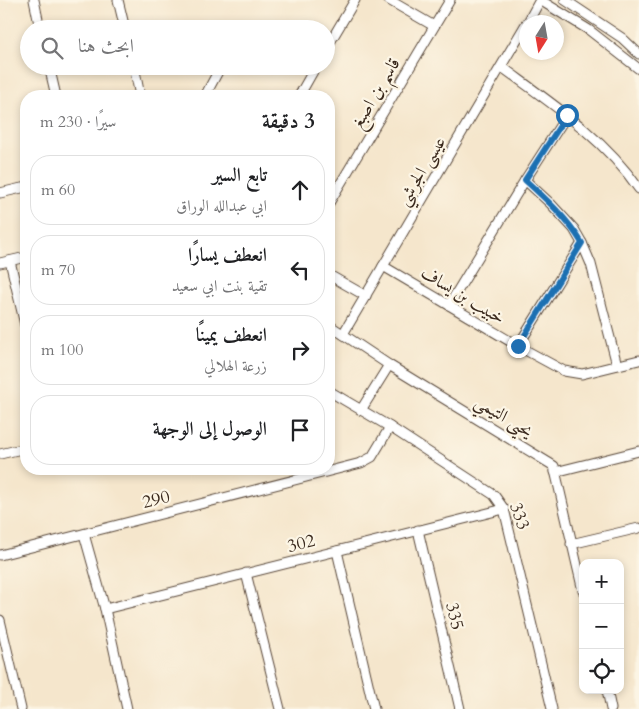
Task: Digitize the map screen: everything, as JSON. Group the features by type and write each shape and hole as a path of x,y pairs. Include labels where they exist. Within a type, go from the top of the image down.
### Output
{"street":[{"path":"34,0 38,20"},
{"path":"118,0 123,20"},
{"path":"335,34 355,0"},
{"path":"389,0 434,26"},
{"name":"قاسم بن اصبغ","path":"335,192 450,0"},
{"path":"540,0 589,30 639,70"},
{"name":"عيسى الجرشي","path":"532,15 540,0"},
{"path":"565,0 622,38 639,54"},
{"name":"عيسى الجرشي","path":"343,334 519,38"},
{"path":"502,67 567,115 611,153 639,189"},
{"path":"51,75 55,90"},
{"path":"136,75 139,90"},
{"path":"208,90 216,75"},
{"path":"302,90 311,75"},
{"path":"449,305 567,115"},
{"path":"525,180 568,223 582,243 591,264 617,365"},
{"path":"0,193 20,188"},
{"path":"518,346 582,243"},
{"path":"0,263 20,258"},
{"path":"10,261 20,304"},
{"name":"خبيب بن يساف","path":"383,266 564,372 582,374 639,360"},
{"path":"335,278 366,296"},
{"name":"يحيى التيمي","path":"335,329 389,365 554,466 555,472"},
{"path":"361,410 389,365"},
{"name":"333","path":"335,395 494,495 504,509 552,709"},
{"name":"290","path":"335,470 361,463 372,456 390,428"},
{"path":"0,454 20,449"},
{"path":"579,575 555,472 639,450"},
{"name":"290","path":"0,555 314,475"},
{"name":"302","path":"105,609 504,509"},
{"path":"571,544 639,528"},
{"name":"335","path":"418,530 460,709"},
{"path":"84,534 105,609 127,709"},
{"path":"337,551 374,709"},
{"path":"246,574 280,709"},
{"path":"0,620 21,709"},
{"path":"607,694 611,709"}],"route":[{"path":"518,346 582,243 574,229 525,180 567,115"}]}
